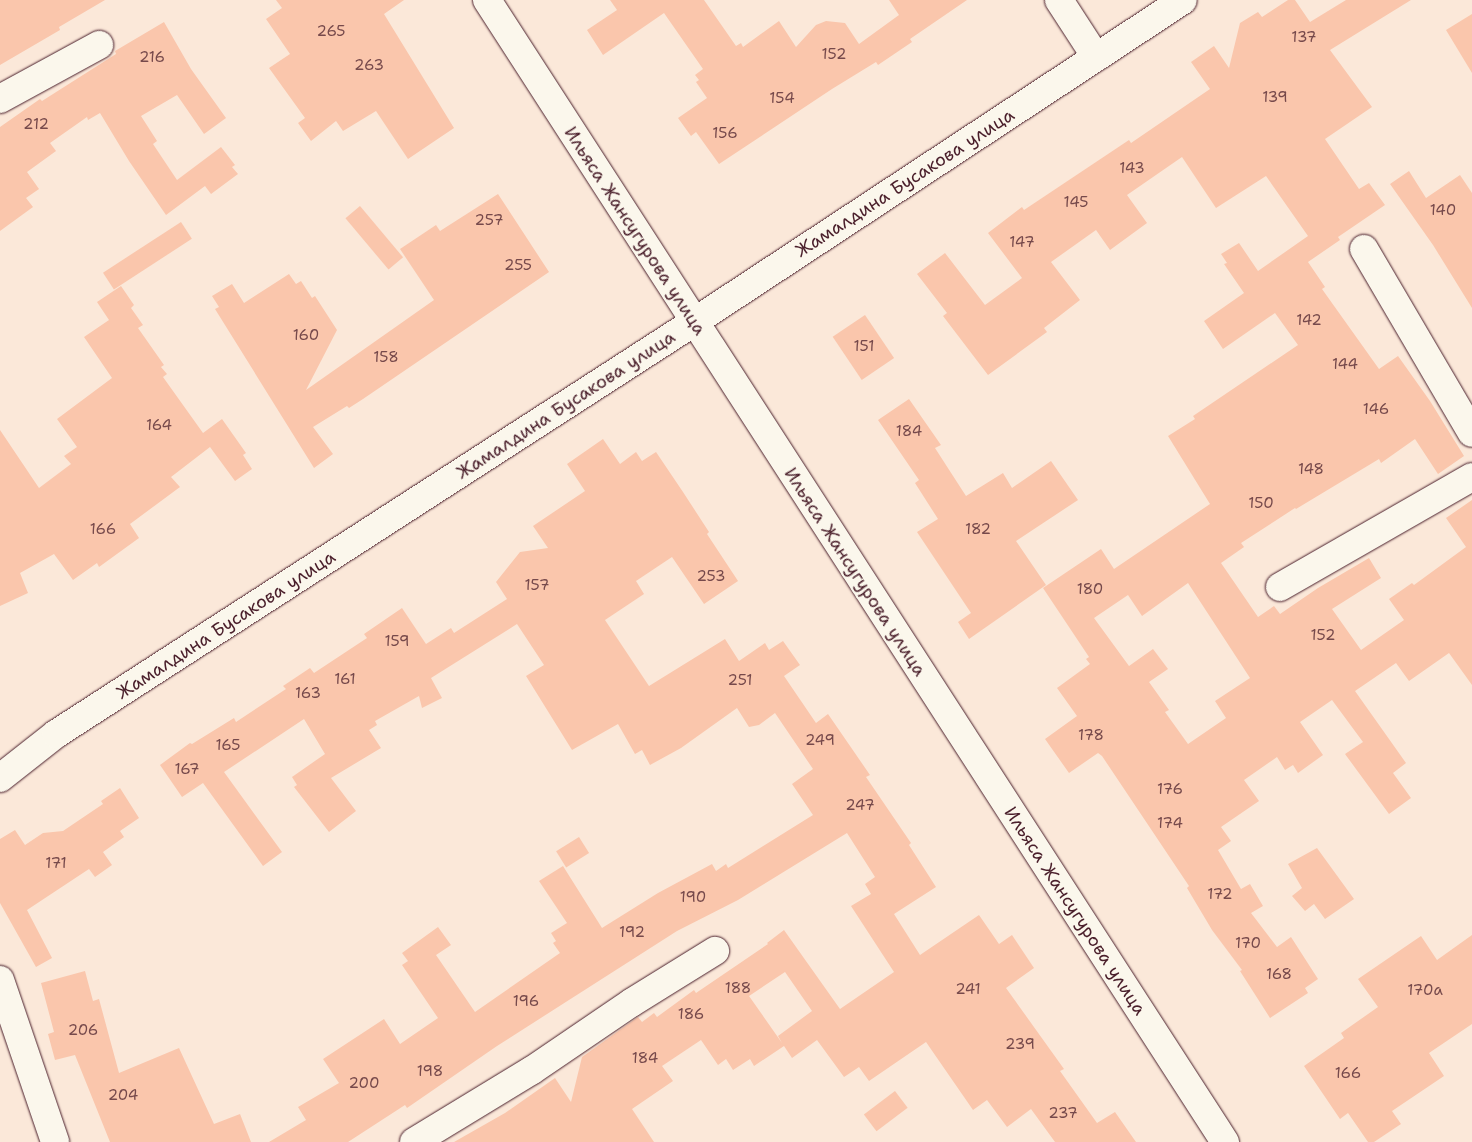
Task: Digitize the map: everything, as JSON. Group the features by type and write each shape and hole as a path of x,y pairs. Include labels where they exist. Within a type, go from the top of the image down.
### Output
{"street":[{"name":"Ильяса Жансугурова улица","path":"487,0 1225,1142"},
{"path":"1059,0 1096,57"},
{"name":"Жамалдина Бусакова улица","path":"0,778 56,734 694,322 1183,0"},
{"path":"0,99 99,45"},
{"path":"1364,249 1472,433"},
{"path":"1280,587 1472,477"},
{"path":"414,1142 531,1071 630,1003 715,951"},
{"path":"0,980 55,1142"}],"building":[{"path":"0,0 105,0 59,27 60,30 0,65"},
{"path":"276,0 404,0 384,14 454,128 408,159 376,111 343,131 336,121 311,141 298,123 305,118 269,68 290,54 266,19 282,8"},
{"path":"610,0 704,0 736,46 741,43 743,47 779,21 796,47 816,25 826,21 845,23 859,44 899,15 889,0 967,0 910,39 912,42 878,65 876,62 832,89 719,164 696,132 691,136 678,118 707,98 696,82 699,80 695,75 703,69 664,13 603,55 587,30 617,10"},
{"path":"1288,0 1295,0 1310,22 1346,0 1411,0 1330,50 1372,107 1325,139 1359,189 1369,183 1385,205 1338,237 1340,240 1308,262 1325,287 1322,289 1379,369 1398,356 1430,401 1464,456 1438,474 1415,439 1381,463 1379,459 1295,508 1241,543 1244,547 1221,563 1258,617 1274,606 1280,614 1318,588 1369,558 1381,578 1332,609 1361,650 1404,620 1389,599 1412,583 1414,585 1466,547 1446,518 1472,500 1472,685 1449,653 1409,681 1396,663 1355,691 1406,763 1393,773 1411,798 1389,814 1345,754 1363,742 1332,700 1300,722 1323,755 1298,773 1293,765 1285,770 1277,757 1244,780 1259,801 1221,827 1231,841 1218,850 1241,889 1250,884 1263,906 1251,913 1277,947 1291,937 1318,979 1305,988 1308,993 1270,1018 1240,971 1242,970 1212,930 1187,888 1189,886 1102,756 1098,753 1069,773 1045,739 1077,716 1057,688 1090,664 1086,659 1089,657 1043,588 1101,549 1114,569 1210,504 1168,436 1195,419 1193,416 1298,345 1275,313 1223,349 1204,321 1244,293 1224,264 1227,263 1221,254 1239,243 1258,271 1308,236 1266,176 1216,208 1182,157 1127,195 1147,223 1110,250 1096,230 1051,262 1080,300 1044,328 1047,332 988,375 943,316 947,313 917,274 945,253 985,305 1022,278 988,233 1022,207 1024,210 1129,140 1131,143 1210,89 1191,62 1214,46 1229,68 1240,23 1258,12 1262,17","holes":["1188,583 1250,678 1215,701 1226,718 1188,744 1165,712 1169,710 1149,682 1168,669 1153,649 1129,666 1094,618 1128,595 1142,616"]},
{"path":"1472,14 1472,73 1446,30"},
{"path":"164,22 191,69 226,118 204,134 177,95 141,116 157,141 153,144 177,180 221,147 235,165 232,167 238,174 211,194 205,186 166,215 129,161 100,113 88,120 87,117 50,143 56,151 27,172 39,189 26,198 33,207 0,231 0,127 40,99 42,101 116,54 115,51"},
{"path":"1409,171 1426,198 1460,175 1472,193 1472,308 1433,245 1390,184"},
{"path":"498,194 549,272 363,399 349,408 347,406 313,427 333,454 314,468 215,309 219,307 212,296 232,284 244,303 289,274 296,284 301,281 312,298 315,296 337,330 306,390 434,300 400,249 436,225 440,231"},
{"path":"360,206 403,257 389,270 345,218"},
{"path":"181,222 192,239 114,289 103,273"},
{"path":"121,286 134,305 131,308 143,325 138,328 164,365 161,367 167,374 163,377 203,433 222,419 246,453 243,455 252,469 235,481 210,447 171,477 180,487 130,524 139,538 99,567 97,563 73,580 54,554 20,573 28,593 0,606 0,430 39,488 71,464 64,456 77,447 57,419 112,378 84,337 109,320 97,302"},
{"path":"865,315 894,358 862,380 833,337"},
{"path":"909,399 941,445 935,448 966,496 1003,473 1012,488 1051,461 1078,500 1016,541 1046,585 969,639 958,622 971,613 917,532 938,519 915,483 919,480 878,420"},
{"path":"603,439 620,464 636,452 642,461 656,452 709,532 707,534 738,581 704,604 672,557 636,581 644,594 605,620 649,686 725,639 739,661 765,643 769,650 783,641 800,665 784,676 816,723 828,714 870,775 866,777 911,843 909,845 936,887 894,914 920,955 979,915 999,944 1012,935 1034,968 1006,988 1064,1069 1060,1071 1097,1123 1115,1112 1136,1142 1055,1142 1031,1109 1007,1127 987,1100 973,1110 926,1042 869,1081 859,1067 844,1077 817,1040 792,1058 784,1046 754,1066 750,1059 733,1070 726,1059 718,1065 701,1040 662,1066 673,1081 632,1109 654,1142 454,1142 505,1113 555,1078 571,1102 582,1057 638,1017 642,1022 654,1013 657,1017 694,990 696,993 768,944 784,930 840,1009 894,972 851,906 871,894 865,884 875,877 847,833 738,900 677,931 497,1046 407,1108 405,1105 348,1142 269,1142 306,1120 298,1107 339,1083 323,1059 384,1019 400,1044 438,1018 402,965 408,961 402,953 438,927 451,945 436,955 475,1012 560,953 553,943 556,941 551,933 567,923 539,881 563,866 602,928 658,893 712,864 716,871 726,864 728,868 813,815 792,784 813,769 775,713 759,725 749,727 737,708 681,748 650,765 642,750 635,754 618,724 572,750 526,676 544,665 517,624 431,678 442,698 422,708 419,696 375,721 377,725 369,730 381,748 331,778 356,811 329,832 294,787 297,785 292,777 325,754 304,719 224,772 282,852 263,866 203,783 182,797 160,765 190,743 192,744 234,718 236,722 286,689 283,686 310,668 314,673 367,638 364,634 402,608 426,644 451,628 454,633 507,599 496,582 520,552 548,548 533,526 585,491 567,464","holes":["785,972 812,1011 778,1036 782,1043 749,996"]},
{"path":"120,788 139,818 120,831 124,837 103,852 112,865 95,877 89,869 27,910 52,958 36,967 0,903 0,839 15,830 25,845 43,833 63,831 103,804 101,801"},
{"path":"579,837 589,853 566,867 556,851"},
{"path":"1317,848 1354,899 1325,919 1314,904 1305,911 1292,896 1302,888 1288,864"},
{"path":"1472,935 1472,1024 1429,1053 1444,1076 1392,1111 1401,1124 1374,1142 1368,1142 1348,1113 1340,1119 1304,1066 1344,1038 1341,1033 1378,1007 1358,979 1421,936 1437,960"},
{"path":"85,971 93,1001 99,999 119,1073 179,1048 214,1124 240,1114 251,1142 110,1142 75,1055 55,1060 48,1034 54,1032 41,983"},
{"path":"895,1091 908,1108 876,1131 864,1114"}]}
